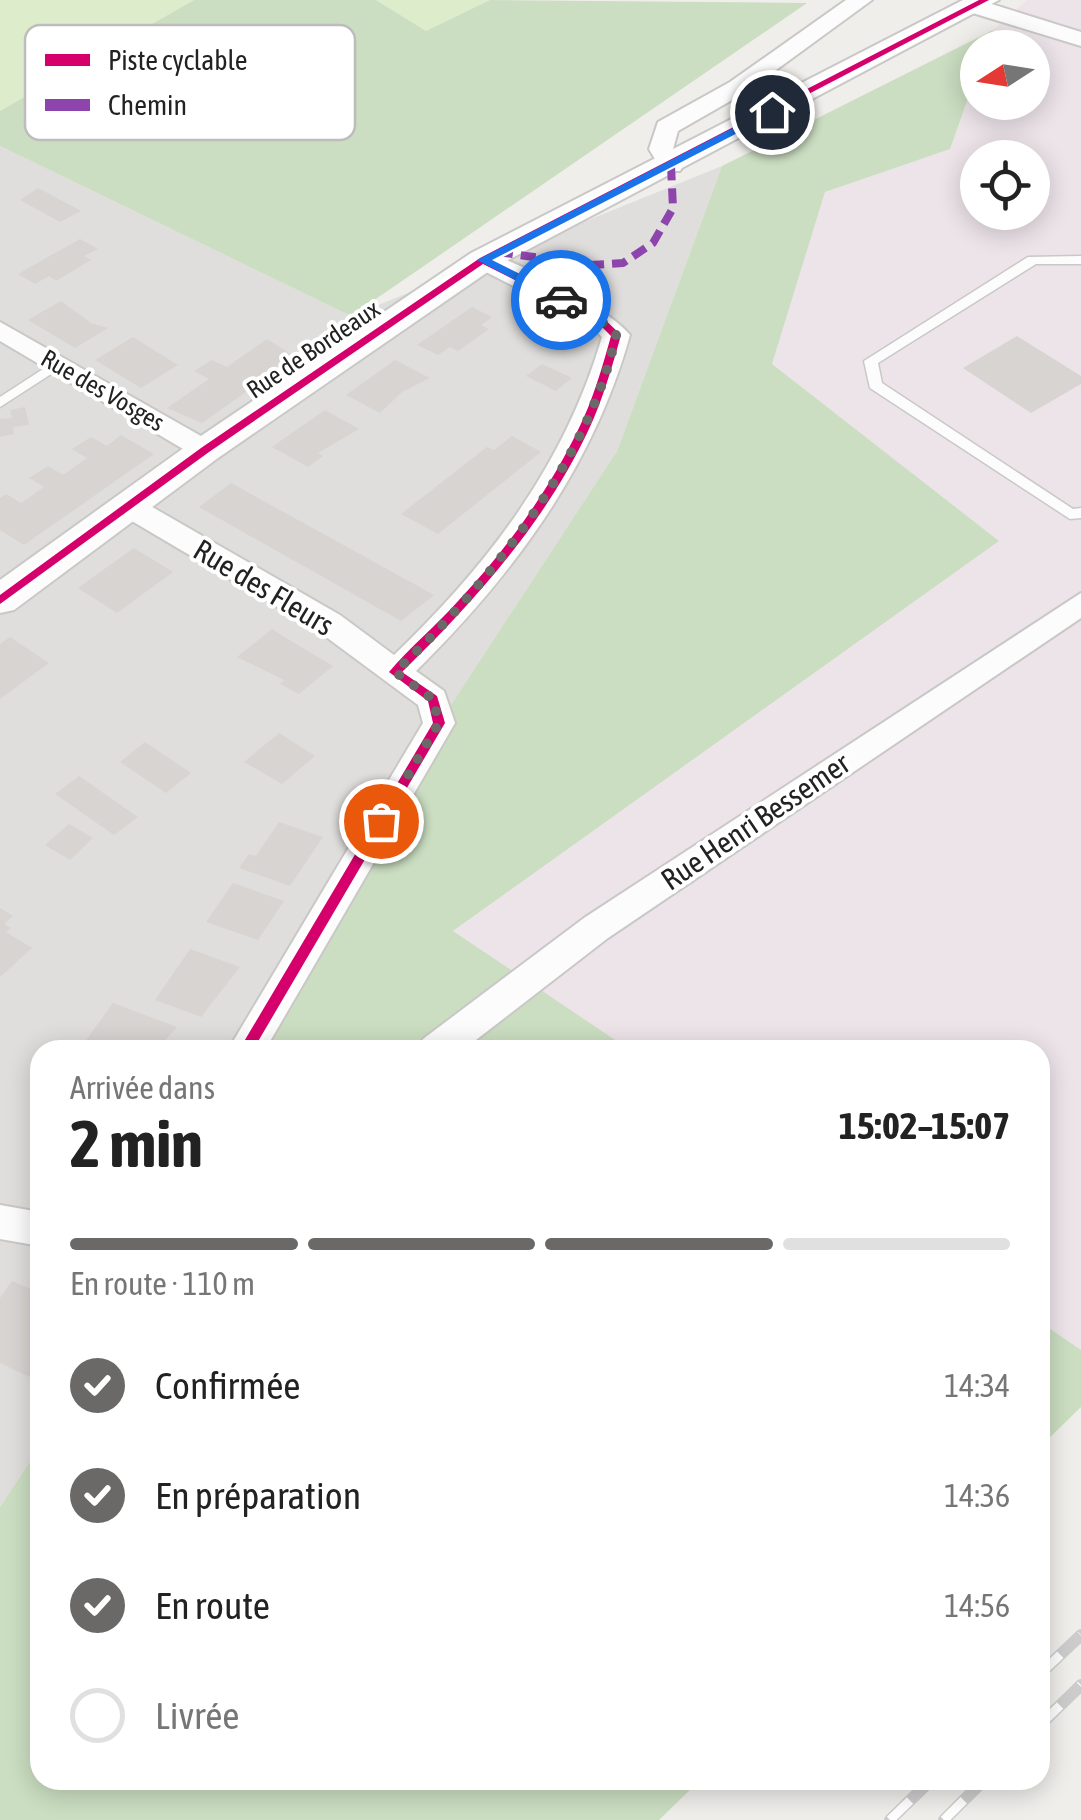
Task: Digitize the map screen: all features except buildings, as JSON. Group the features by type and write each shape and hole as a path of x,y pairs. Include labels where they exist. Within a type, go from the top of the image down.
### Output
{"street":[{"path":"671,166 661,149 666,127 750,78 861,0"},
{"path":"980,3 1081,38"},
{"name":"Rue de Bordeaux","path":"0,600 205,450 483,260 980,3"},
{"path":"395,672 431,638 514,538 580,440 611,360 616,335 598,318 483,260"},
{"name":"Rue des Vosges","path":"0,330 205,450"},
{"name":"Rue des Fleurs","path":"130,507 328,623 433,699 439,723 252,1040"},
{"name":"Rue Henri Bessemer","path":"449,1040 596,928 1081,603"},
{"path":"0,1222 30,1227"}],"lane":[{"path":"1081,260 1033,260 871,361 875,385 1070,514 1081,512"},
{"path":"0,403 57,364"}],"shaded area":[{"path":"1027,0 1081,0 1081,1350 1050,1329 1050,1040 615,1040 452,932 999,541 772,364 825,192 949,149 960,119 1050,120 1050,30 993,30"},
{"path":"0,146 351,316 722,166 617,451 377,818 260,1040 30,1040 30,1461 0,1507"}],"green space":[{"path":"0,0 194,0 150,25 25,25 25,97 0,111"},
{"path":"194,0 376,0 426,31 490,0 807,3 351,316 0,146 0,111 25,97 25,140 355,140 355,25 150,25"},
{"path":"376,0 490,0 426,31"},
{"path":"960,47 960,120 950,149 825,192 772,364 999,541 453,931 615,1040 260,1040 377,818 617,451 722,166"},
{"path":"1050,1329 1081,1350 1081,1407 1050,1437"},
{"path":"30,1461 30,1790 690,1790 659,1820 0,1820 0,1507"}],"railway":[{"path":"1050,1664 1081,1635"},
{"path":"1050,1715 1081,1685"},
{"path":"890,1820 921,1790"},
{"path":"944,1820 974,1790"}],"marked path":[{"path":"498,252 590,265 623,263 653,243 673,208 671,166"}],"cycle path":[{"path":"0,600 205,450 483,260 985,0"},
{"path":"252,1040 439,723 433,699 395,672 466,600 531,519 583,430 603,383 616,335 598,318 483,260"}],"way so far":[{"path":"381,821 439,723 433,699 395,672 431,638 514,538 580,440 611,360 616,335 598,318 561,300"}],"route":[{"path":"561,300 483,260 772,112"}]}
